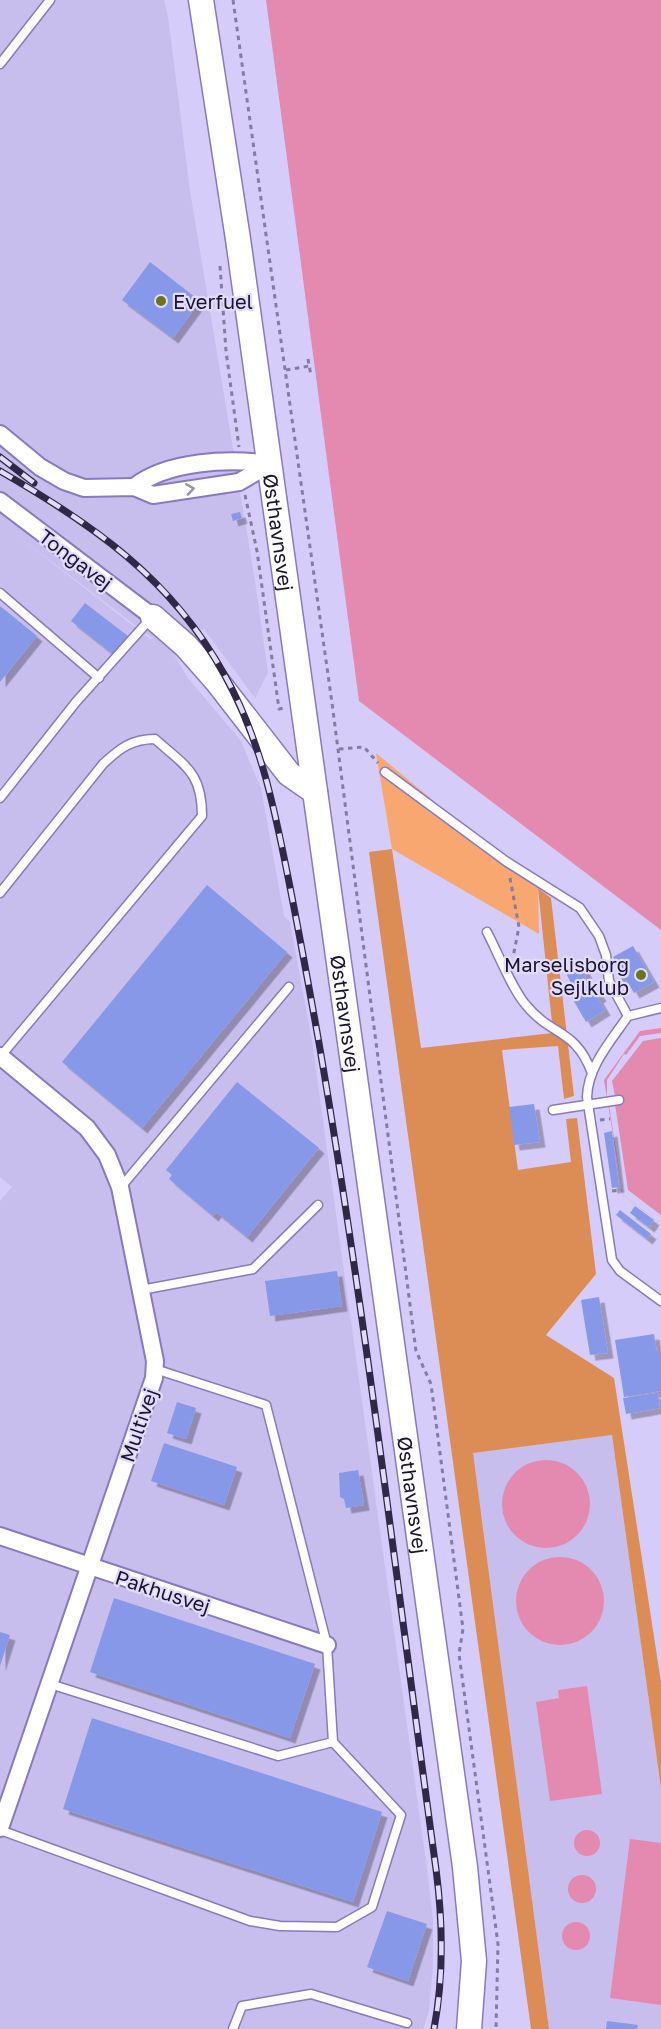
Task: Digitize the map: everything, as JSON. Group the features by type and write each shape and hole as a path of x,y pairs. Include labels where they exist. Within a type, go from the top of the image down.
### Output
{"street":[{"name":"Østhavnsvej","path":"201,0 270,464 465,1867 474,1961 470,2029"},
{"path":"0,434 40,467 64,481 84,488 134,487 153,495 239,482 270,464"},
{"path":"134,487 150,474 227,459 270,464"},
{"name":"Tongavej","path":"0,501 153,617"},
{"path":"153,617 186,646 216,680 289,774 315,792"},
{"name":"Multivej","path":"0,1057 87,1128 107,1155 120,1187 155,1370 0,1829"},
{"name":"Pakhusvej","path":"0,1536 327,1645"}],"lane":[{"path":"0,64 50,0"},
{"path":"0,593 99,678"},
{"path":"0,798 99,678 153,617"},
{"path":"0,893 103,764 120,748 138,739 155,739 194,774 202,796 202,816 0,1057"},
{"path":"386,771 507,862 580,908 599,936 606,956 609,981 628,1016"},
{"path":"487,932 525,1005 548,1025 571,1038 585,1054 592,1073"},
{"path":"120,1187 289,987"},
{"path":"661,1008 628,1016 592,1073 587,1089 612,1260 620,1271 661,1301"},
{"path":"553,1110 619,1101"},
{"path":"141,1290 253,1269 318,1205"},
{"path":"0,1829 250,1921 279,1926 337,1927 372,1907 401,1815 333,1742 327,1645 266,1405 155,1370"},
{"path":"50,1684 278,1756 333,1742"},
{"path":"233,2029 242,2006 311,1994 407,2023"}],"path":[{"path":"234,0 338,749 416,1351 431,1384 463,1629 459,1654 498,1944 496,2029"},
{"path":"220,265 226,351 241,460"},
{"path":"308,358 310,376"},
{"path":"286,370 309,366"},
{"path":"338,749 364,747 386,771"},
{"path":"507,862 519,927 509,974"},
{"path":"602,1120 610,1119"},
{"path":"612,1191 622,1190"}],"shaded area":[{"path":"0,0 164,0 168,16 190,191 255,581 268,673 255,698 204,629 175,656 188,678 241,741 261,788 284,916 290,922 312,1041 433,1920 433,1966 429,2011 423,2029 0,2029 0,1201 12,1187 0,1177","holes":["10,530 152,638 150,639"]},
{"path":"266,0 661,0 661,930 359,701"},
{"path":"376,753 538,888 539,934 392,849"},
{"path":"392,849 421,1048 553,1033 538,888 551,898 574,1096 564,1099 558,1046 502,1050 518,1170 571,1162 566,1119 577,1118 596,1274 546,1335 614,1378 661,1682 661,1788 612,1435 473,1453 549,2029 531,2029 369,852"},
{"path":"661,1028 661,1224 623,1195 604,1080 640,1031"},
{"path":"612,1435 661,1788 661,2029 549,2029 472,1453"},
{"path":"546,1460 563,1463 577,1473 587,1487 590,1504 587,1521 577,1535 563,1545 546,1548 529,1545 515,1535 505,1521 502,1504 505,1487 515,1473 529,1463"},
{"path":"560,1557 577,1560 591,1570 601,1584 604,1601 601,1618 591,1632 577,1642 560,1645 543,1642 529,1632 519,1618 516,1601 519,1584 529,1570 543,1560"},
{"path":"587,1686 602,1794 550,1801 536,1702 559,1698 558,1690"},
{"path":"587,1830 596,1834 600,1843 596,1852 587,1856 578,1852 574,1843 578,1834"},
{"path":"630,1839 661,1843 661,2005 610,1998"},
{"path":"582,1875 592,1879 596,1889 592,1899 582,1903 572,1899 568,1889 572,1879"},
{"path":"576,1922 586,1926 590,1936 586,1946 576,1950 566,1946 562,1936 566,1926"}],"pier":[{"path":"661,1033 661,1038 643,1041 612,1081 615,1096 607,1097 607,1080 624,1054 626,1055 640,1036"},
{"path":"615,1104 628,1190 661,1215 661,1224 623,1195 609,1105"}],"building":[{"name":"Everfuel","path":"150,262 200,301 173,338 122,300"},
{"path":"240,512 242,518 233,521 231,514"},
{"path":"85,603 128,636 113,654 71,621"},
{"path":"0,606 37,636 0,682"},
{"path":"207,885 287,952 142,1128 62,1062"},
{"path":"633,946 654,982 634,993 627,981 624,983 620,977 624,975 613,957"},
{"path":"581,964 587,973 584,975 594,992 597,990 601,996 598,998 605,1010 586,1022 565,986 571,983 566,973"},
{"path":"237,1082 319,1148 247,1237 216,1212 213,1216 169,1179 172,1175 166,1170"},
{"path":"534,1104 540,1142 514,1145 509,1107"},
{"path":"612,1131 619,1187 612,1188 604,1133"},
{"path":"635,1206 654,1220 649,1227 630,1213"},
{"path":"620,1210 651,1234 647,1239 616,1215"},
{"path":"337,1271 342,1306 270,1316 265,1281"},
{"path":"599,1297 608,1353 590,1355 581,1300"},
{"path":"654,1334 657,1353 661,1353 661,1391 624,1397 615,1340"},
{"path":"658,1393 660,1408 626,1414 623,1398"},
{"path":"177,1402 196,1408 186,1439 167,1433"},
{"path":"164,1443 237,1467 224,1505 151,1481"},
{"path":"358,1470 364,1505 346,1508 344,1499 340,1497 339,1473"},
{"path":"114,1598 315,1664 290,1738 90,1672"},
{"path":"0,1632 10,1635 0,1666"},
{"path":"92,1718 382,1812 353,1902 63,1809"},
{"path":"387,1911 427,1924 408,1981 367,1967"},
{"path":"607,2021 638,2025 637,2029 606,2029"}],"railway":[{"path":"0,457 34,483"},
{"path":"0,471 97,533 127,556 180,609 203,640 237,698 256,748 271,798 319,1043 352,1249 381,1456 438,1889 441,1969 434,2029"}],"place":[{"name":"Everfuel","path":"161,301"},
{"name":"Marselisborg Sejlklub","path":"641,975"}]}
